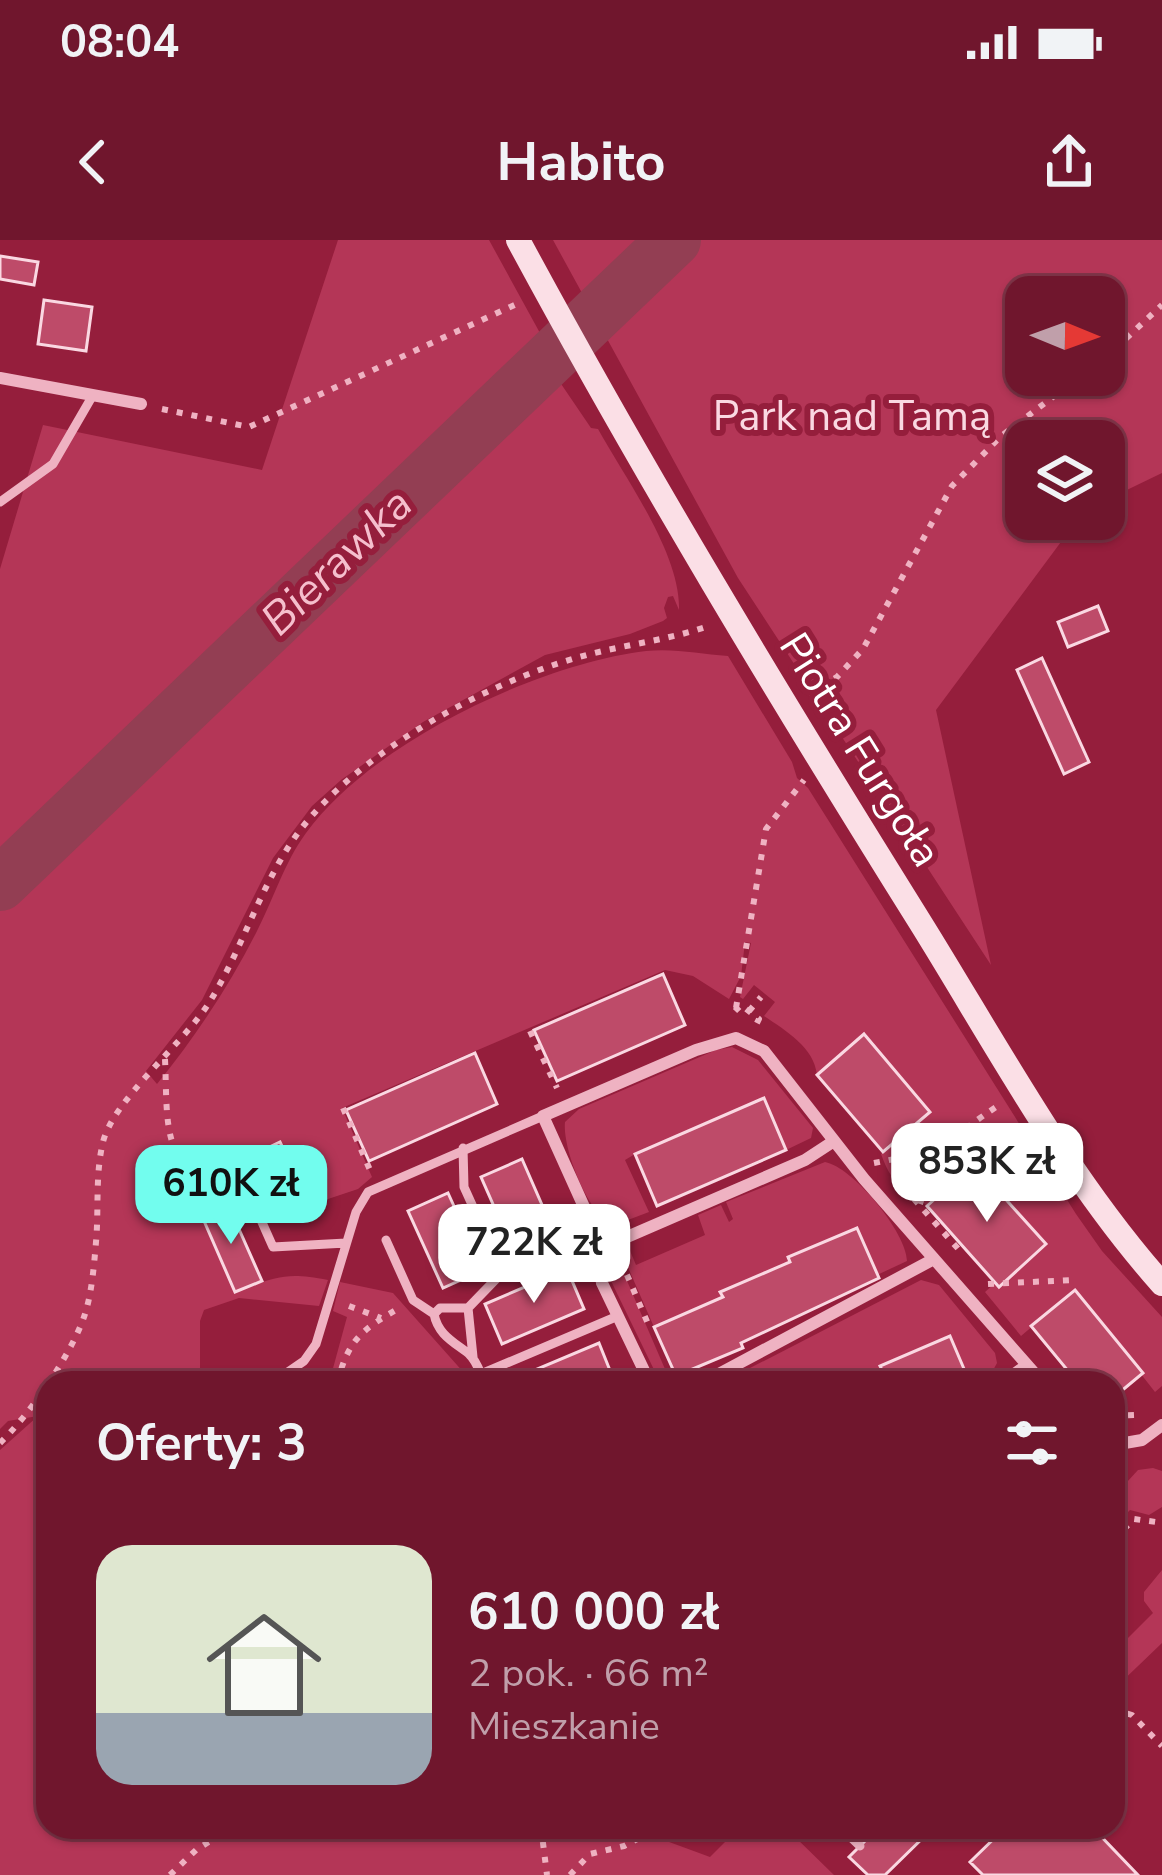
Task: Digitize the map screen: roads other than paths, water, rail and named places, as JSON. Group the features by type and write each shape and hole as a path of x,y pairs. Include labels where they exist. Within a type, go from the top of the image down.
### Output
{"main road":[{"name":"Piotra Furgoła","path":"518,240 603,396 786,705 1060,1146 1107,1216 1162,1284"}],"street":[{"path":"0,378 141,404"},
{"path":"644,1371 602,1283 590,1219 543,1116 696,1049 736,1038 764,1051 834,1141 1032,1371"},
{"path":"597,1243 613,1241 811,1157 834,1141"},
{"path":"724,1371 934,1259"},
{"path":"1019,1371 1027,1365"},
{"path":"1125,1443 1142,1440 1162,1425"}],"lane":[{"path":"0,502 53,464 93,395"},
{"path":"288,1371 310,1354 360,1203 368,1192 543,1116"},
{"path":"463,1148 464,1187 498,1262 497,1279"},
{"path":"245,1184 273,1247 346,1244"},
{"path":"386,1240 413,1300 434,1314 446,1336 473,1357"},
{"path":"434,1314 440,1308 468,1308 497,1279 555,1256"},
{"path":"468,1308 473,1357 479,1371"},
{"path":"500,1371 618,1316"},
{"path":"853,1839 860,1846"}],"waterway":[{"name":"Bierawka","path":"0,884 674,240"}],"park label":[{"name":"Park nad Tamą","path":"852,416"}]}
